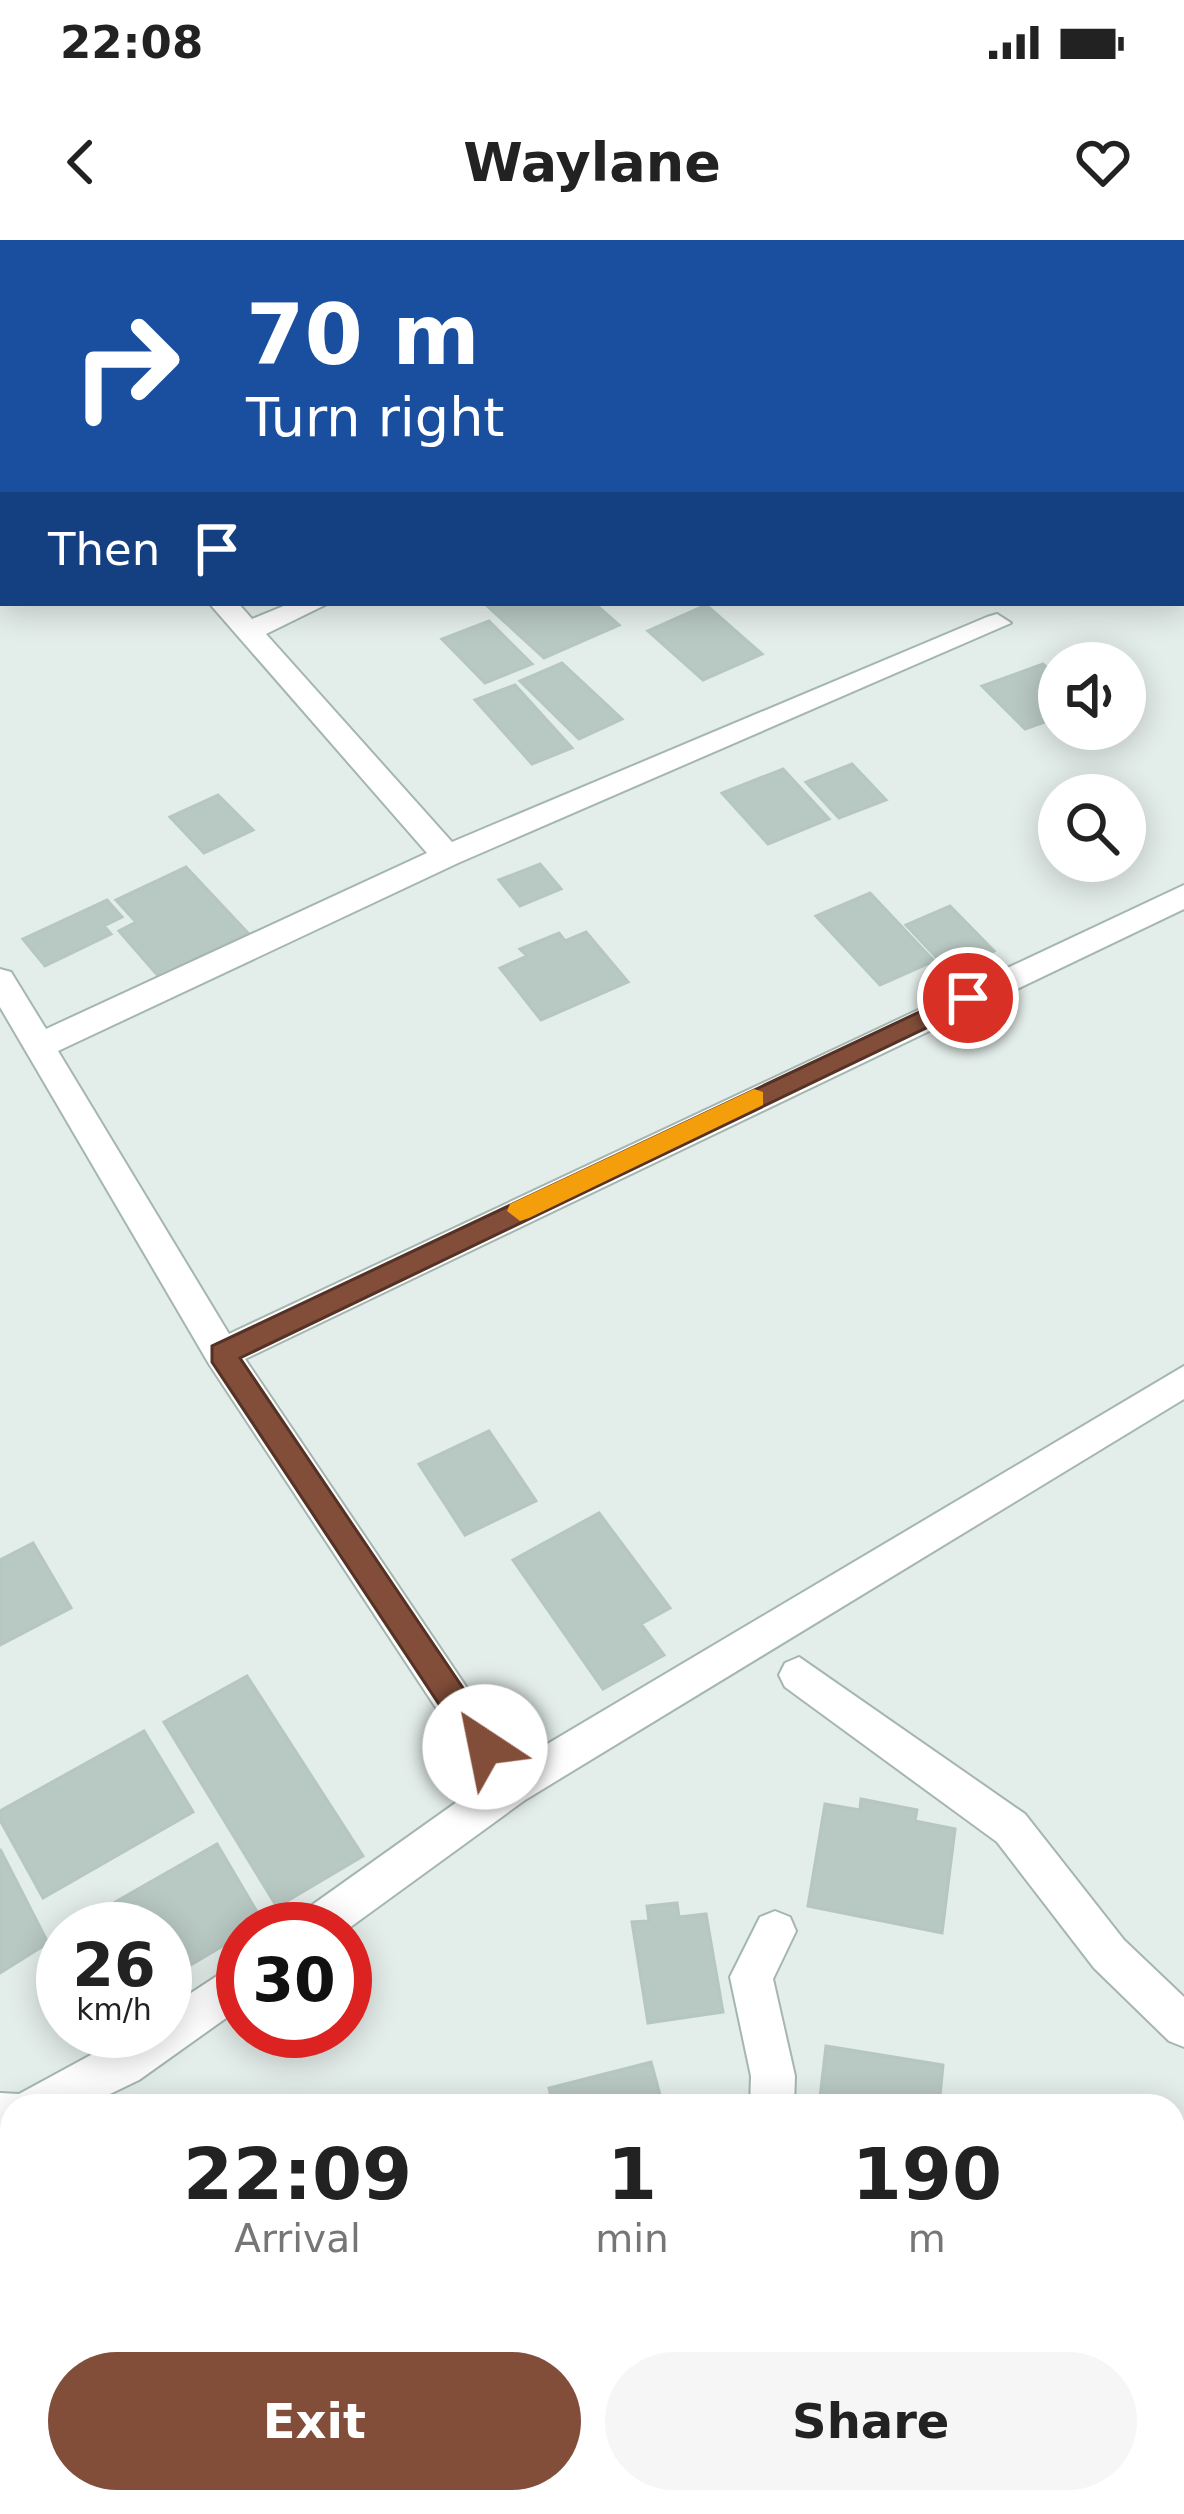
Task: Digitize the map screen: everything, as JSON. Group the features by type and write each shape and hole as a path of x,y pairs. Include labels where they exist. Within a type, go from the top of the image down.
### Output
{"street":[{"path":"226,606 447,856"},
{"path":"248,631 308,606"},
{"path":"39,1046 447,856 998,622"},
{"path":"222,1354 1184,896"},
{"path":"0,980 222,1354 511,1786"},
{"path":"351,1902 511,1786 1184,1381"},
{"path":"799,1676 1011,1828 1109,1954 1184,2026"},
{"path":"772,2094 751,1976 776,1931"},
{"path":"62,2094 124,2065 216,1999"}],"building":[{"path":"487,606 597,606 619,625 544,658"},
{"path":"707,606 762,654 703,680 648,631"},
{"path":"489,621 532,664 485,683 442,639"},
{"path":"562,663 622,719 579,739 520,681"},
{"path":"1038,666 1038,724 1025,729 982,686"},
{"path":"515,685 572,748 532,764 475,700"},
{"path":"852,764 886,800 839,818 806,782"},
{"path":"783,769 829,819 768,844 722,793"},
{"path":"218,795 253,830 204,853 170,817"},
{"path":"540,864 561,889 520,906 499,880"},
{"path":"186,867 248,933 159,977 119,931 136,922 116,900"},
{"path":"870,893 934,961 880,985 816,916"},
{"path":"107,900 122,917 104,926 111,934 45,966 23,939"},
{"path":"950,906 994,951 949,971 906,925"},
{"path":"586,932 628,982 541,1020 500,968 527,956 520,949 559,933 565,941"},
{"path":"489,1431 536,1501 465,1535 419,1464"},
{"path":"599,1513 670,1608 641,1624 664,1655 603,1689 513,1560"},
{"path":"33,1543 71,1608 0,1645 0,1560"},
{"path":"247,1676 363,1856 285,1902 274,1902 164,1722"},
{"path":"144,1731 193,1812 43,1898 0,1820 0,1811"},
{"path":"861,1799 917,1810 915,1821 955,1829 942,1933 808,1906 825,1804 860,1810"},
{"path":"217,1844 251,1902 216,1902 216,1950 192,1964 192,1902 115,1902"},
{"path":"0,1849 36,1920 36,1950 0,1973"},
{"path":"677,1903 679,1917 706,1914 723,2012 648,2023 632,1922 649,1921 647,1906"},
{"path":"826,2046 943,2065 940,2094 820,2094"},
{"path":"651,2062 660,2094 550,2094 549,2088"}],"slow traffic":[{"path":"520,1211 754,1098"}],"route":[{"path":"485,1747 222,1354 968,998"}]}
